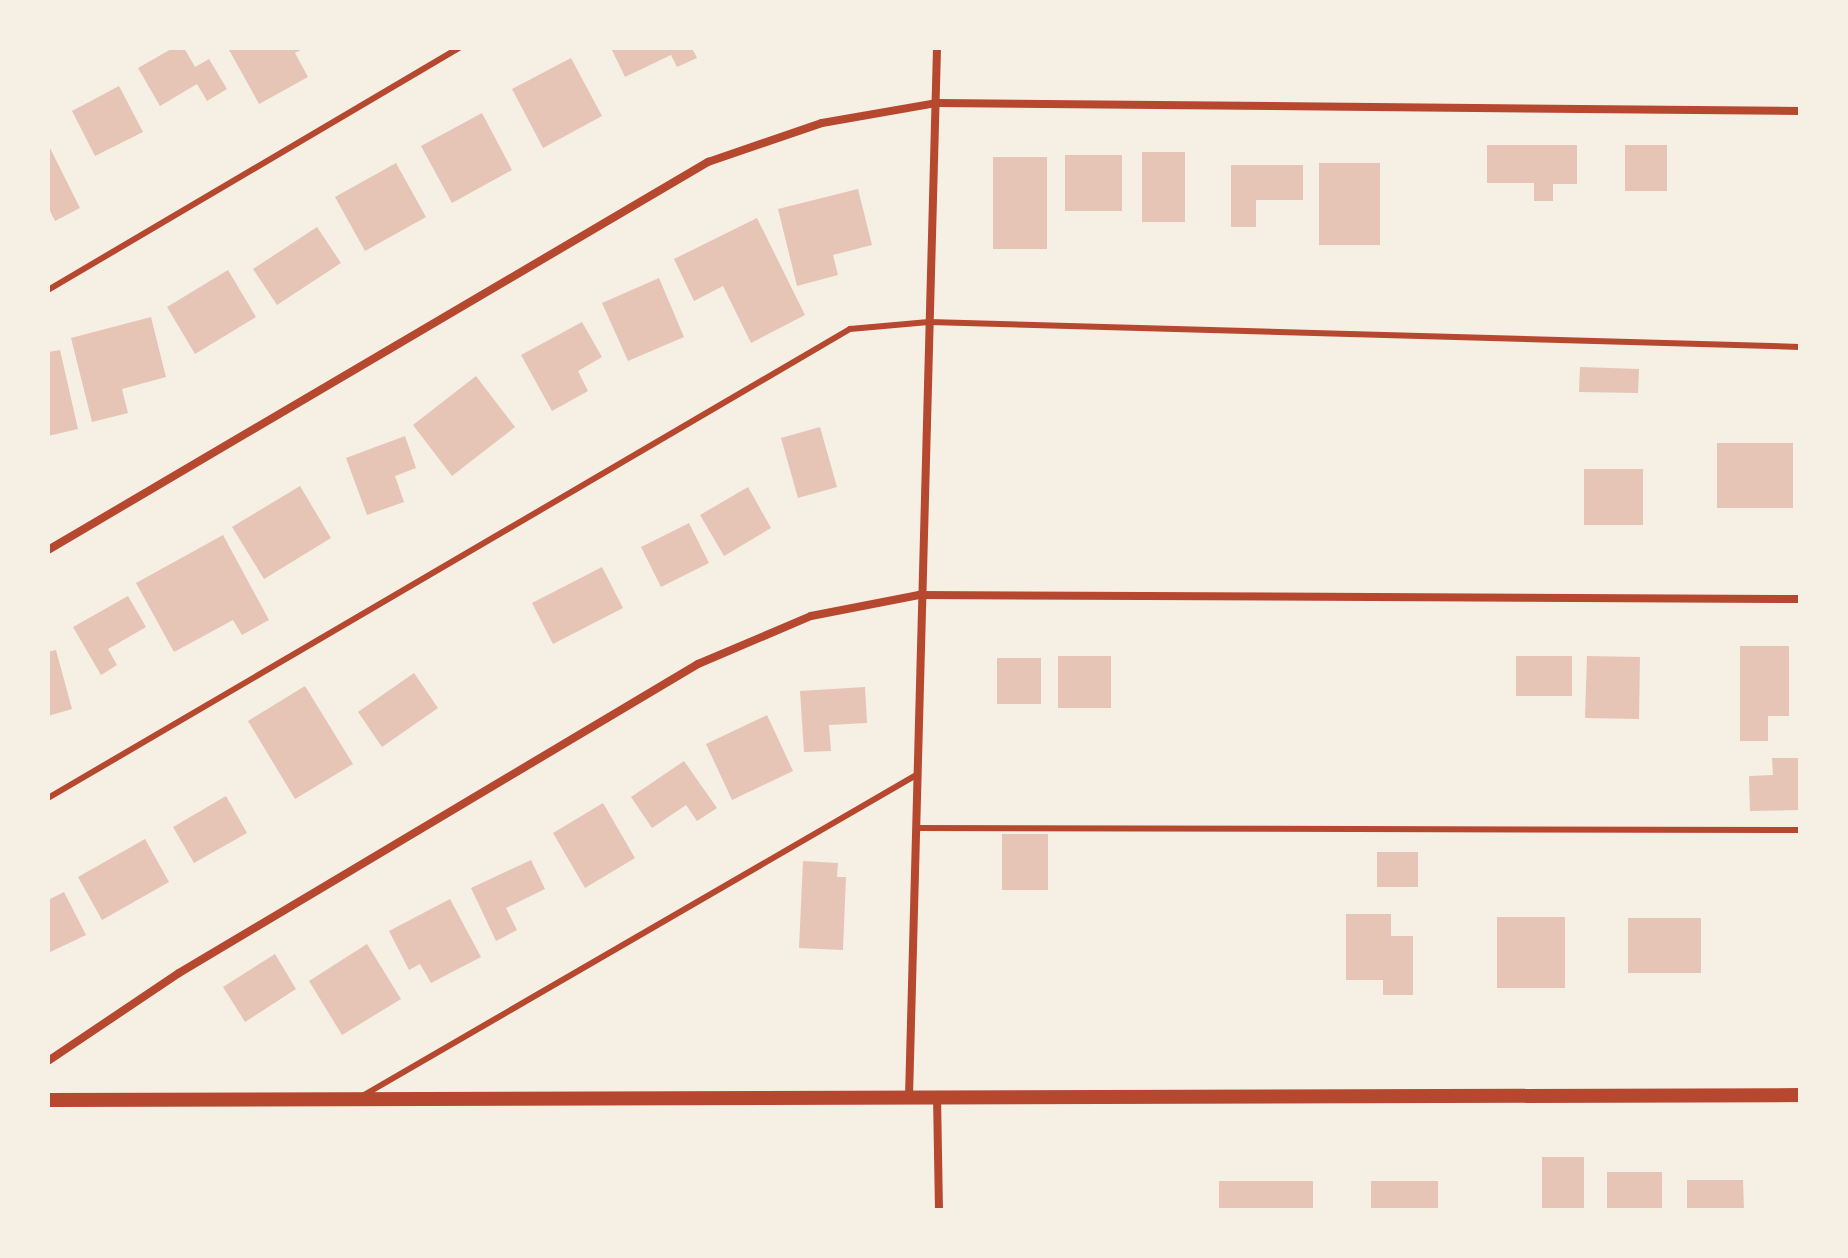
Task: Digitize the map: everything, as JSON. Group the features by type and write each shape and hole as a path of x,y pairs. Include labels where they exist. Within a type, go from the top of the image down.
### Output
{"street":[{"path":"909,1097 918,774 919,595 937,48"},
{"path":"48,550 708,162 822,123 937,103 1800,111"},
{"path":"48,1061 179,973 698,664 811,616 919,595 1800,599"},
{"path":"48,1100 1800,1095"},
{"path":"937,1096 939,1210"}],"lane":[{"path":"48,290 459,48"},
{"path":"48,798 850,329 929,322 1800,347"},
{"path":"358,1099 918,774"},
{"path":"916,828 1800,830"}],"building":[{"path":"173,48 184,48 195,67 209,59 227,89 207,101 197,84 160,106 138,68"},
{"path":"228,48 304,48 295,53 308,77 259,104"},
{"path":"611,48 692,48 697,58 677,67 671,55 625,77"},
{"path":"571,58 602,116 543,148 512,89"},
{"path":"119,86 143,132 95,156 72,111"},
{"path":"482,113 512,170 452,203 421,146"},
{"path":"48,144 80,208 55,221 48,207"},
{"path":"1487,145 1577,145 1577,184 1553,184 1553,201 1534,201 1534,183 1487,183"},
{"path":"1625,145 1667,145 1667,191 1625,191"},
{"path":"1142,152 1185,152 1185,222 1142,222"},
{"path":"1065,155 1122,155 1122,211 1065,211"},
{"path":"993,157 1047,157 1047,249 993,249"},
{"path":"396,163 426,217 365,251 335,197"},
{"path":"1319,163 1380,163 1380,245 1319,245"},
{"path":"1231,165 1303,165 1303,200 1256,200 1256,227 1231,227"},
{"path":"858,189 872,245 833,255 838,275 797,286 778,209"},
{"path":"757,218 805,315 751,343 723,286 694,301 674,259"},
{"path":"317,227 341,263 277,305 253,269"},
{"path":"228,270 256,317 195,354 167,307"},
{"path":"659,278 684,337 628,361 602,303"},
{"path":"151,317 166,377 122,389 128,413 92,422 71,338"},
{"path":"582,322 602,357 578,371 588,391 552,411 521,355"},
{"path":"60,350 78,429 48,436 48,352"},
{"path":"1580,367 1639,369 1638,393 1579,392"},
{"path":"476,376 515,427 452,476 413,425"},
{"path":"820,427 837,487 798,498 781,438"},
{"path":"405,436 416,468 395,476 404,502 367,515 346,458"},
{"path":"1717,443 1793,443 1793,508 1717,508"},
{"path":"1584,469 1643,469 1643,525 1584,525"},
{"path":"300,486 331,538 264,579 232,527"},
{"path":"748,487 771,528 724,556 700,515"},
{"path":"689,523 709,563 661,587 641,547"},
{"path":"223,535 269,620 242,635 233,620 174,652 136,583"},
{"path":"602,567 623,608 553,644 532,603"},
{"path":"128,596 146,627 108,649 117,665 101,675 73,627"},
{"path":"1740,646 1789,646 1789,716 1768,716 1768,741 1740,741"},
{"path":"56,650 72,709 48,716 48,652"},
{"path":"1058,656 1111,656 1111,708 1058,708"},
{"path":"1516,656 1572,656 1572,696 1516,696"},
{"path":"1587,656 1640,657 1639,719 1585,718"},
{"path":"997,658 1041,658 1041,704 997,704"},
{"path":"414,673 438,708 382,747 358,712"},
{"path":"305,686 353,764 295,799 248,721"},
{"path":"865,687 867,723 829,725 831,751 804,752 800,691"},
{"path":"767,715 793,771 732,800 706,744"},
{"path":"1772,758 1800,758 1800,810 1750,811 1749,776 1773,775"},
{"path":"684,761 717,808 697,821 686,805 652,828 631,797"},
{"path":"226,796 247,833 194,863 173,827"},
{"path":"603,803 635,858 585,888 553,833"},
{"path":"1002,834 1048,834 1048,890 1002,890"},
{"path":"145,839 169,882 102,920 78,877"},
{"path":"1377,852 1418,852 1418,887 1377,887"},
{"path":"531,860 545,889 506,908 517,930 496,941 471,888"},
{"path":"803,861 838,863 837,877 846,877 843,950 799,948"},
{"path":"64,892 86,935 48,953 48,900"},
{"path":"450,899 481,957 431,983 420,964 409,970 389,931"},
{"path":"1346,914 1391,914 1391,936 1413,936 1413,995 1383,995 1383,980 1346,980"},
{"path":"1497,917 1565,917 1565,988 1497,988"},
{"path":"1628,918 1701,918 1701,973 1628,973"},
{"path":"367,944 401,999 342,1035 309,981"},
{"path":"275,954 296,989 245,1022 223,987"},
{"path":"1542,1157 1584,1157 1584,1210 1542,1210"},
{"path":"1607,1172 1662,1172 1662,1210 1607,1210"},
{"path":"1687,1180 1743,1180 1744,1210 1687,1210"},
{"path":"1219,1181 1313,1181 1313,1210 1219,1210"},
{"path":"1371,1181 1438,1181 1438,1210 1371,1210"}]}
